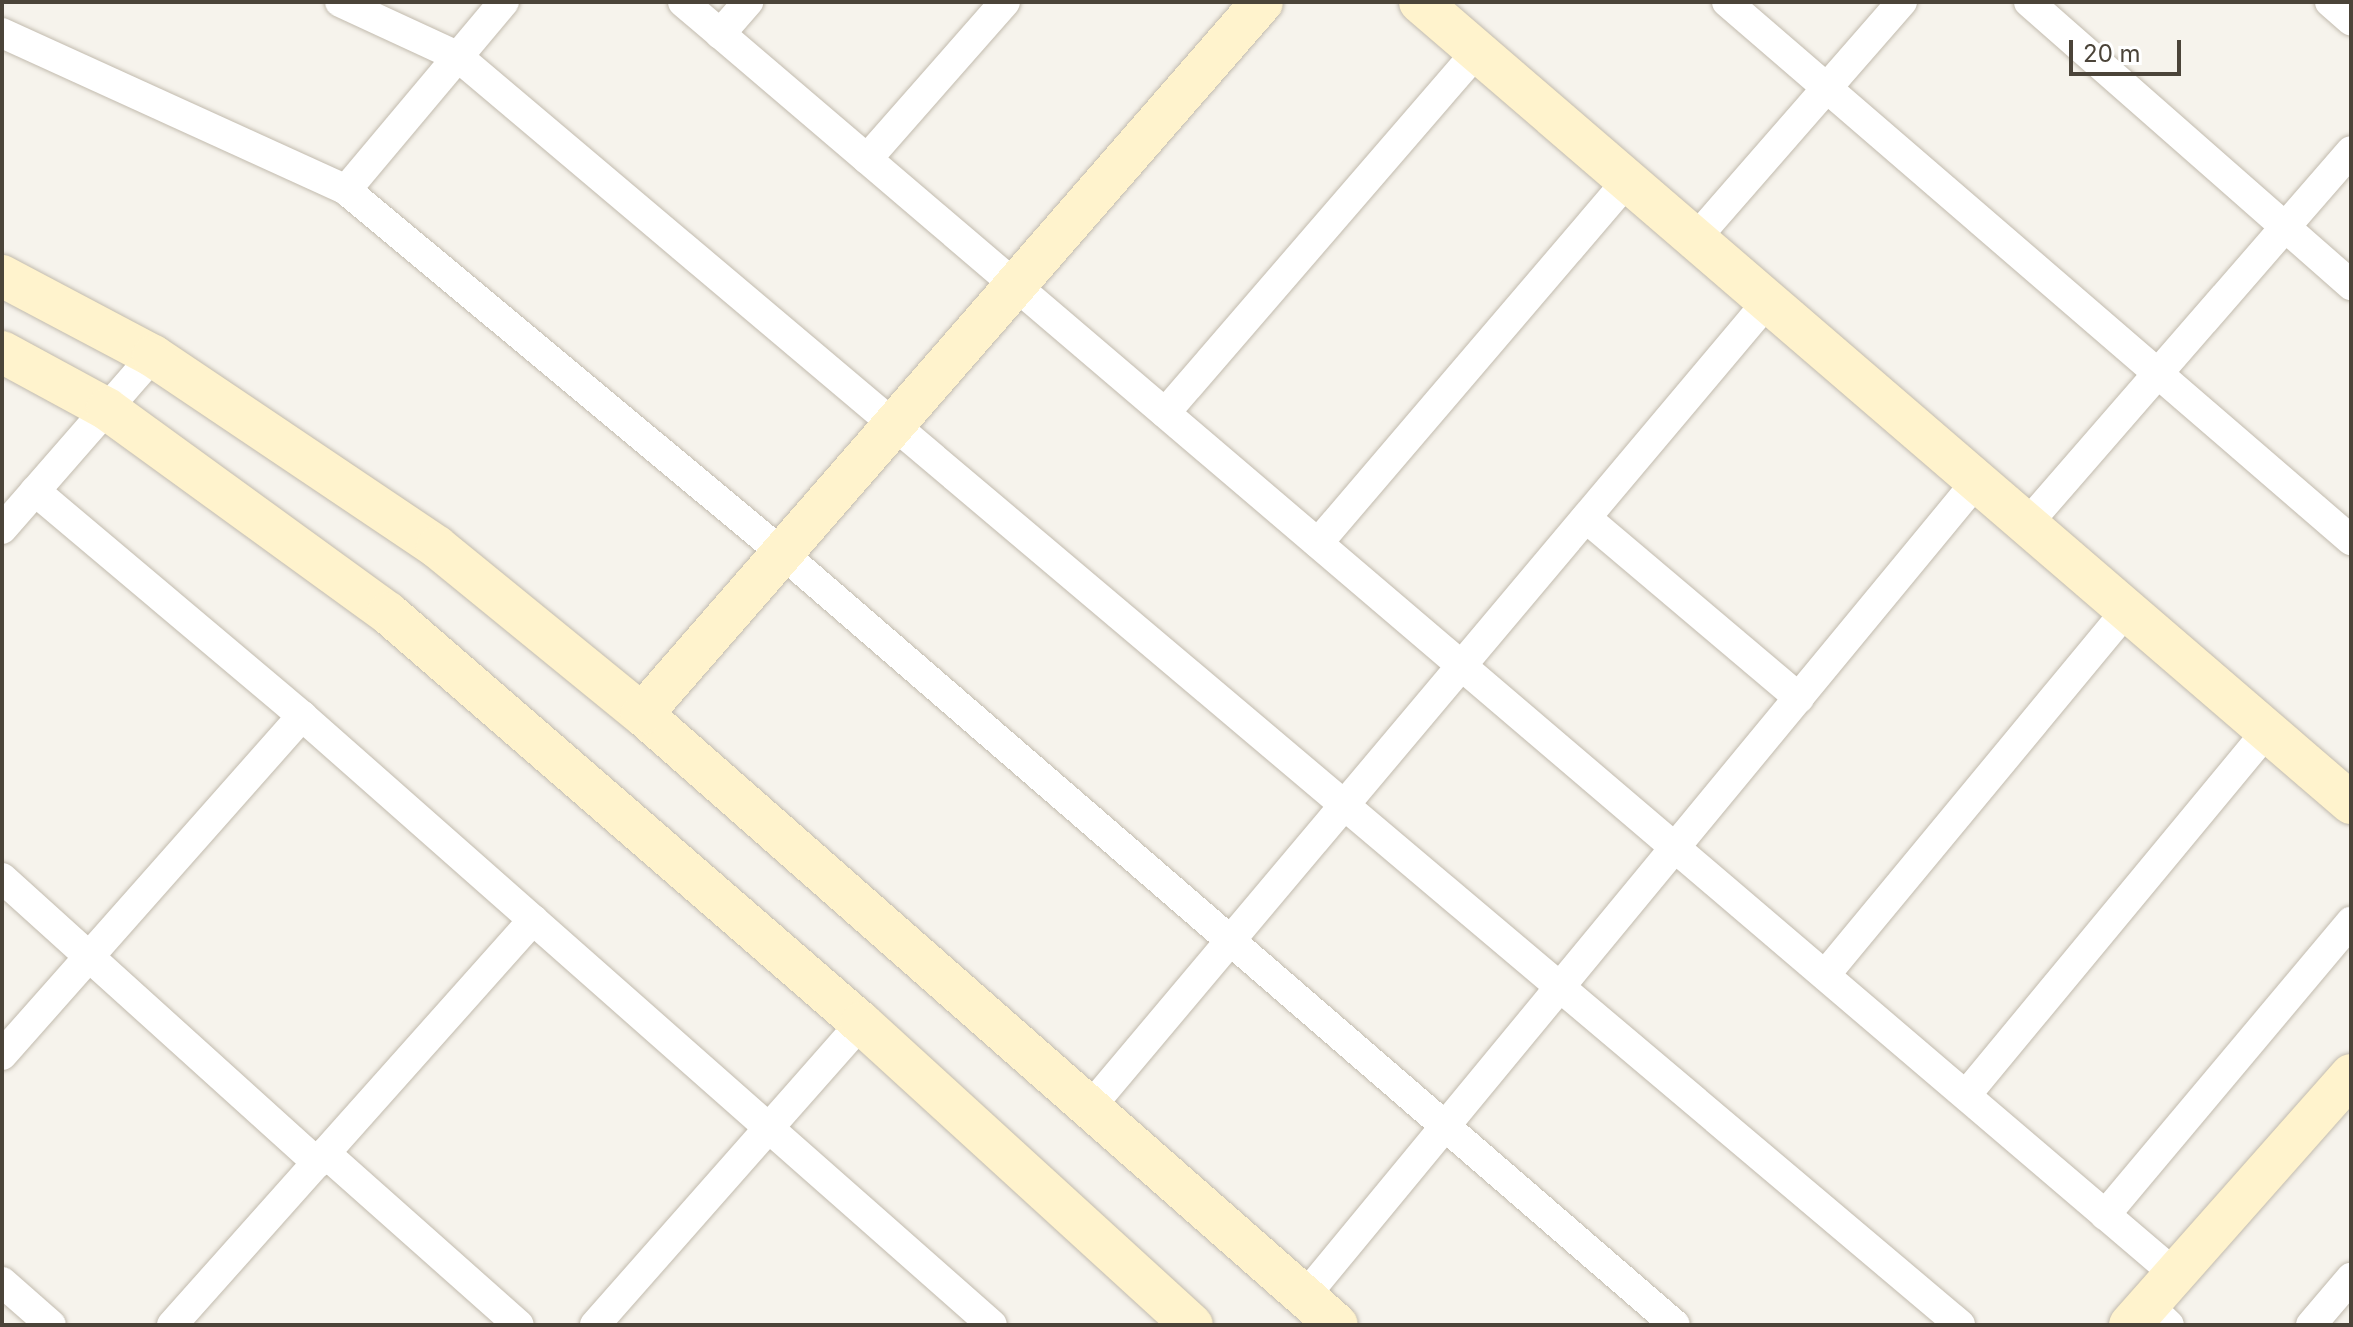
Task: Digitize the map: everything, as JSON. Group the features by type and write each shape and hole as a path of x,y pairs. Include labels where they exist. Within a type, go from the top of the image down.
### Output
{"street":[{"path":"340,2 457,56 1960,1325"},
{"path":"346,190 504,2"},
{"path":"683,2 2175,1274"},
{"path":"720,34 748,2"},
{"path":"867,159 1005,2"},
{"path":"642,714 1262,2"},
{"path":"1420,2 2351,803"},
{"path":"1727,2 2351,540"},
{"path":"1695,239 1902,2"},
{"path":"2029,2 2351,285"},
{"path":"2330,2 2351,20"},
{"path":"2,33 346,190 782,553 1675,1325"},
{"path":"1165,413 1478,51"},
{"path":"2027,524 2351,151"},
{"path":"1318,543 1628,180"},
{"path":"2,276 153,356 437,547 642,714 1092,1105 1337,1325"},
{"path":"1092,1105 1768,301"},
{"path":"2,352 107,409 388,613 861,1023 1192,1325"},
{"path":"2,529 153,356"},
{"path":"1305,1296 1977,481"},
{"path":"35,491 302,716 992,1325"},
{"path":"1586,518 1799,698"},
{"path":"1825,975 2127,610"},
{"path":"2,1055 302,716"},
{"path":"1966,1095 2267,731"},
{"path":"2,878 321,1158 519,1325"},
{"path":"172,1325 533,920"},
{"path":"2105,1215 2351,922"},
{"path":"595,1325 861,1023"},
{"path":"2149,1318 2175,1274 2351,1075"},
{"path":"2311,1325 2351,1278"},
{"path":"2,1282 51,1325"}]}
